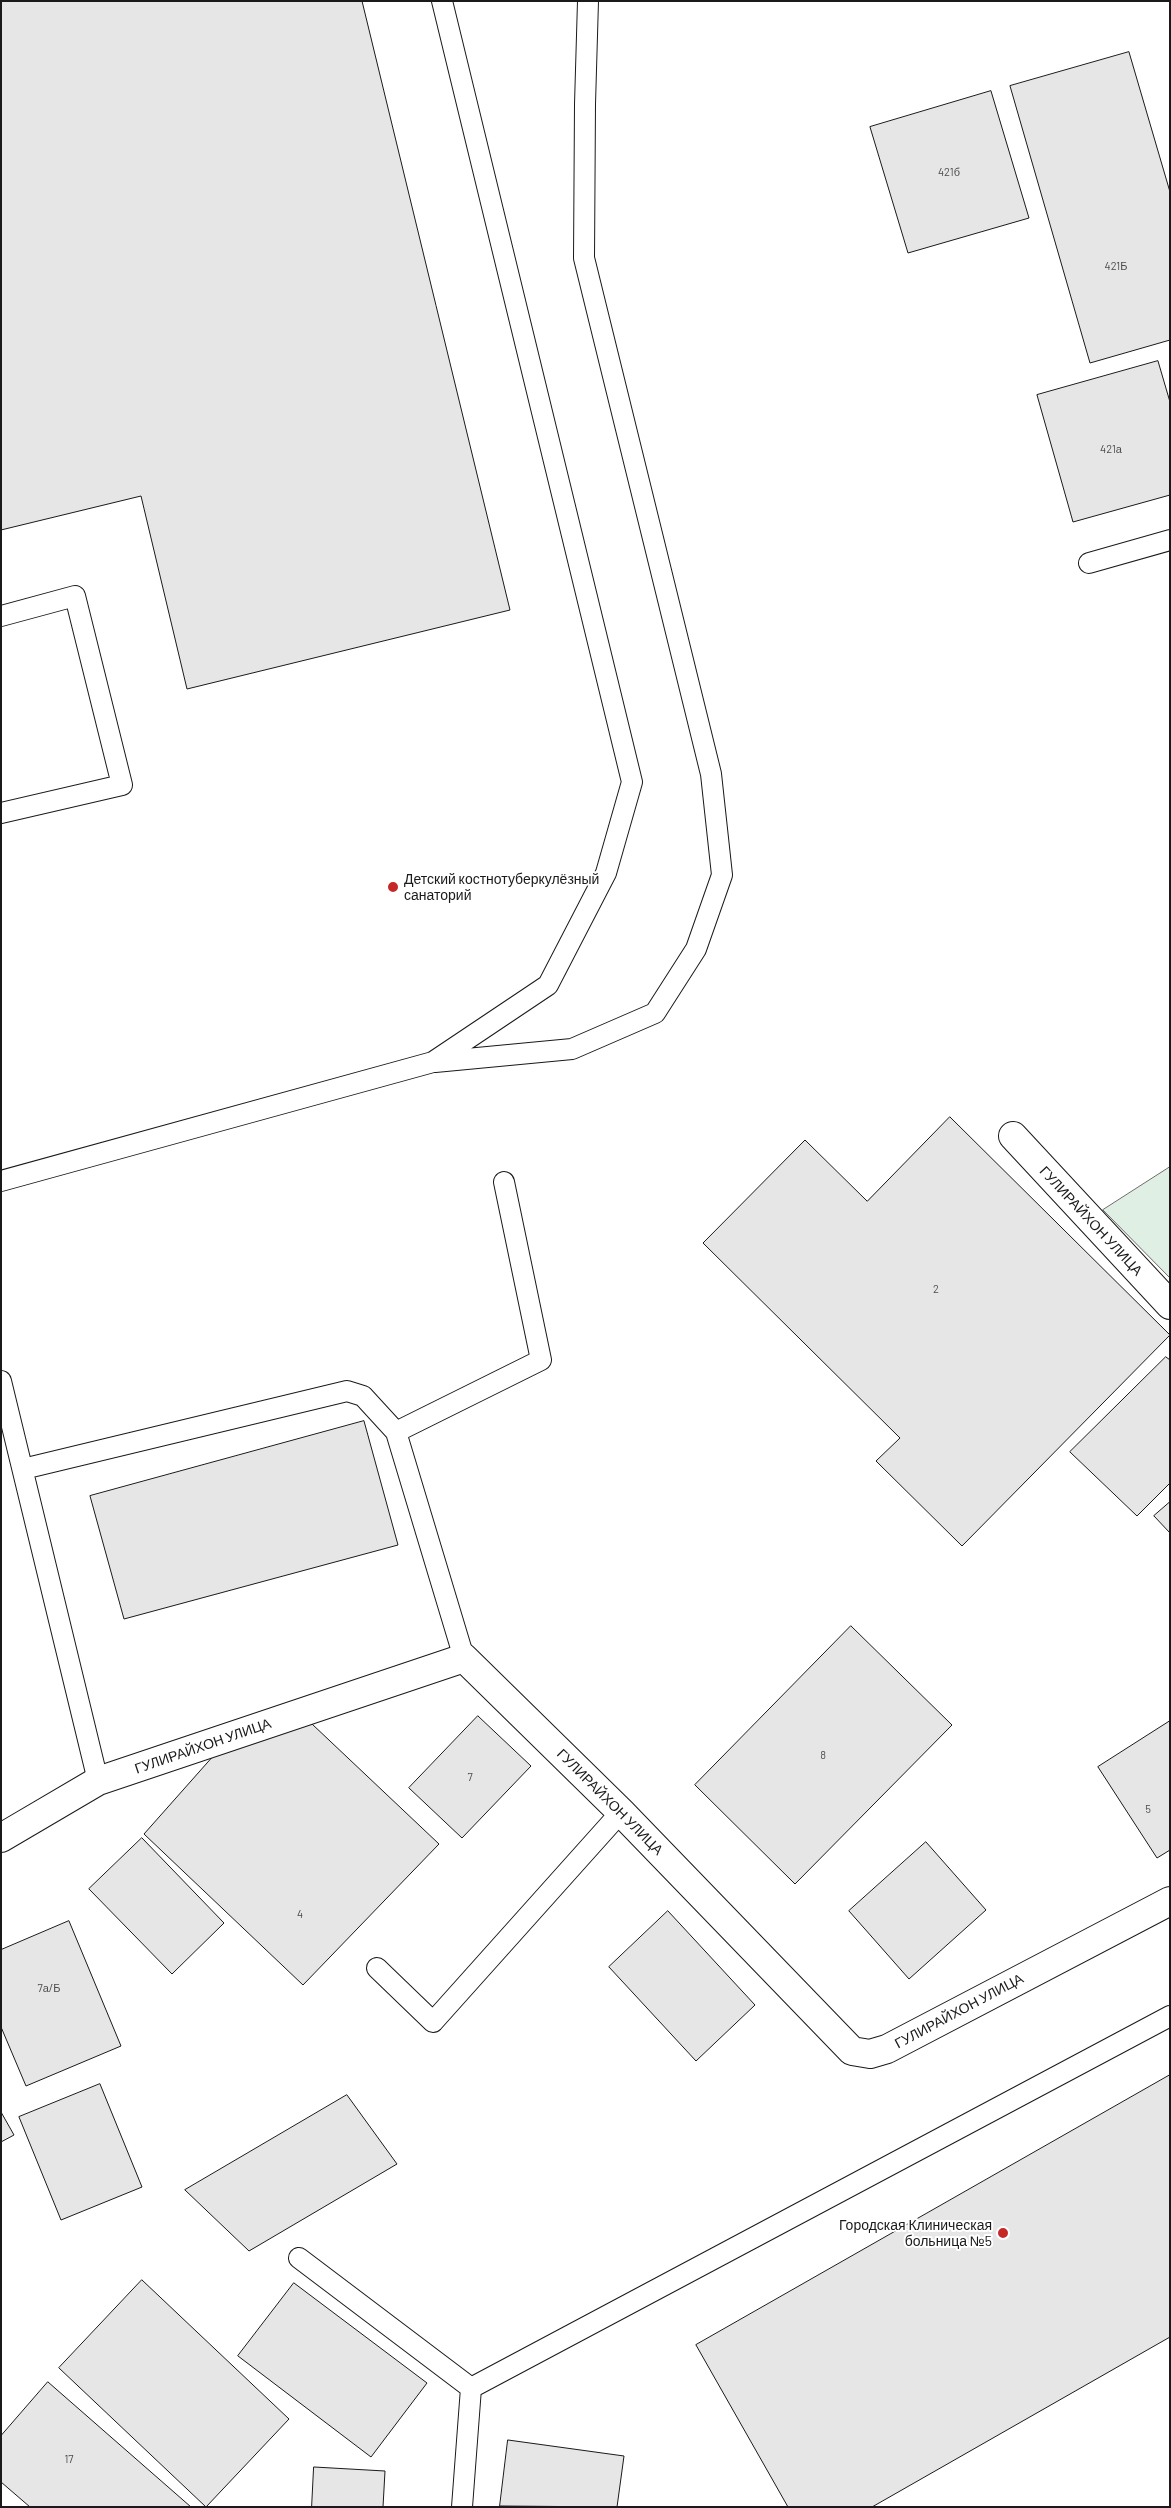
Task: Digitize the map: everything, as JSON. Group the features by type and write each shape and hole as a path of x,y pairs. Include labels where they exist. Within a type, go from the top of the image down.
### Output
{"street":[{"name":"ГУЛИРАЙХОН УЛИЦА","path":"1013,1136 1170,1306"},
{"name":"ГУЛИРАЙХОН УЛИЦА","path":"1,1838 98,1781 464,1658 621,1812 852,2051 870,2054 887,2049 1170,1901"}],"lane":[{"path":"433,1062 548,985 606,873 632,782 442,1"},
{"path":"1,1181 433,1062 572,1048 655,1013 696,949 722,875 711,774 584,258 588,1"},
{"path":"1089,562 1170,540"},
{"path":"1,616 75,596 122,785 1,813"},
{"path":"396,1432 541,1360 504,1182"},
{"path":"1,1381 98,1781"},
{"path":"23,1469 347,1391 363,1396 396,1432 464,1658"},
{"path":"377,1968 432,2022 621,1812"},
{"path":"471,2388 1170,2016"},
{"path":"298,2258 471,2388"},
{"path":"462,2507 471,2388"}],"green space":[{"path":"1170,1167 1170,1278 1103,1210"}],"building":[{"path":"1,1 362,1 510,610 187,689 141,496 1,530"},
{"path":"1129,52 1170,192 1170,340 1090,363 1010,86"},
{"path":"991,91 1029,218 908,253 870,127"},
{"path":"1158,361 1170,402 1170,495 1073,522 1037,395"},
{"path":"950,1117 1170,1335 962,1546 876,1461 900,1438 703,1243 805,1140 867,1201"},
{"path":"1166,1357 1170,1360 1170,1483 1137,1516 1070,1452"},
{"path":"364,1421 398,1545 124,1619 90,1496"},
{"path":"1170,1502 1170,1533 1154,1516"},
{"path":"851,1626 952,1725 795,1884 695,1785"},
{"path":"478,1716 531,1766 462,1838 409,1788"},
{"path":"1170,1721 1170,1850 1157,1858 1098,1767"},
{"path":"312,1724 439,1844 303,1985 144,1834 215,1754"},
{"path":"142,1838 224,1923 172,1974 89,1889"},
{"path":"926,1842 986,1910 909,1979 849,1911"},
{"path":"668,1911 755,2005 696,2061 609,1967"},
{"path":"69,1921 121,2046 26,2086 1,2027 1,1950"},
{"path":"1170,2075 1170,2337 872,2507 788,2507 696,2345"},
{"path":"100,2084 142,2187 61,2220 19,2117"},
{"path":"347,2095 397,2164 249,2251 185,2190"},
{"path":"1,2112 14,2135 1,2142"},
{"path":"142,2280 289,2419 206,2507 59,2368"},
{"path":"294,2283 427,2383 371,2457 238,2356"},
{"path":"48,2382 191,2507 30,2507 1,2482 1,2436"},
{"path":"508,2440 624,2456 617,2507 500,2506"},
{"path":"314,2467 385,2471 383,2507 312,2507"}],"place":[{"name":"Детский костнотуберкулёзный санаторий","path":"393,887"},
{"name":"Городская Клиническая больница №5","path":"1003,2233"}]}
